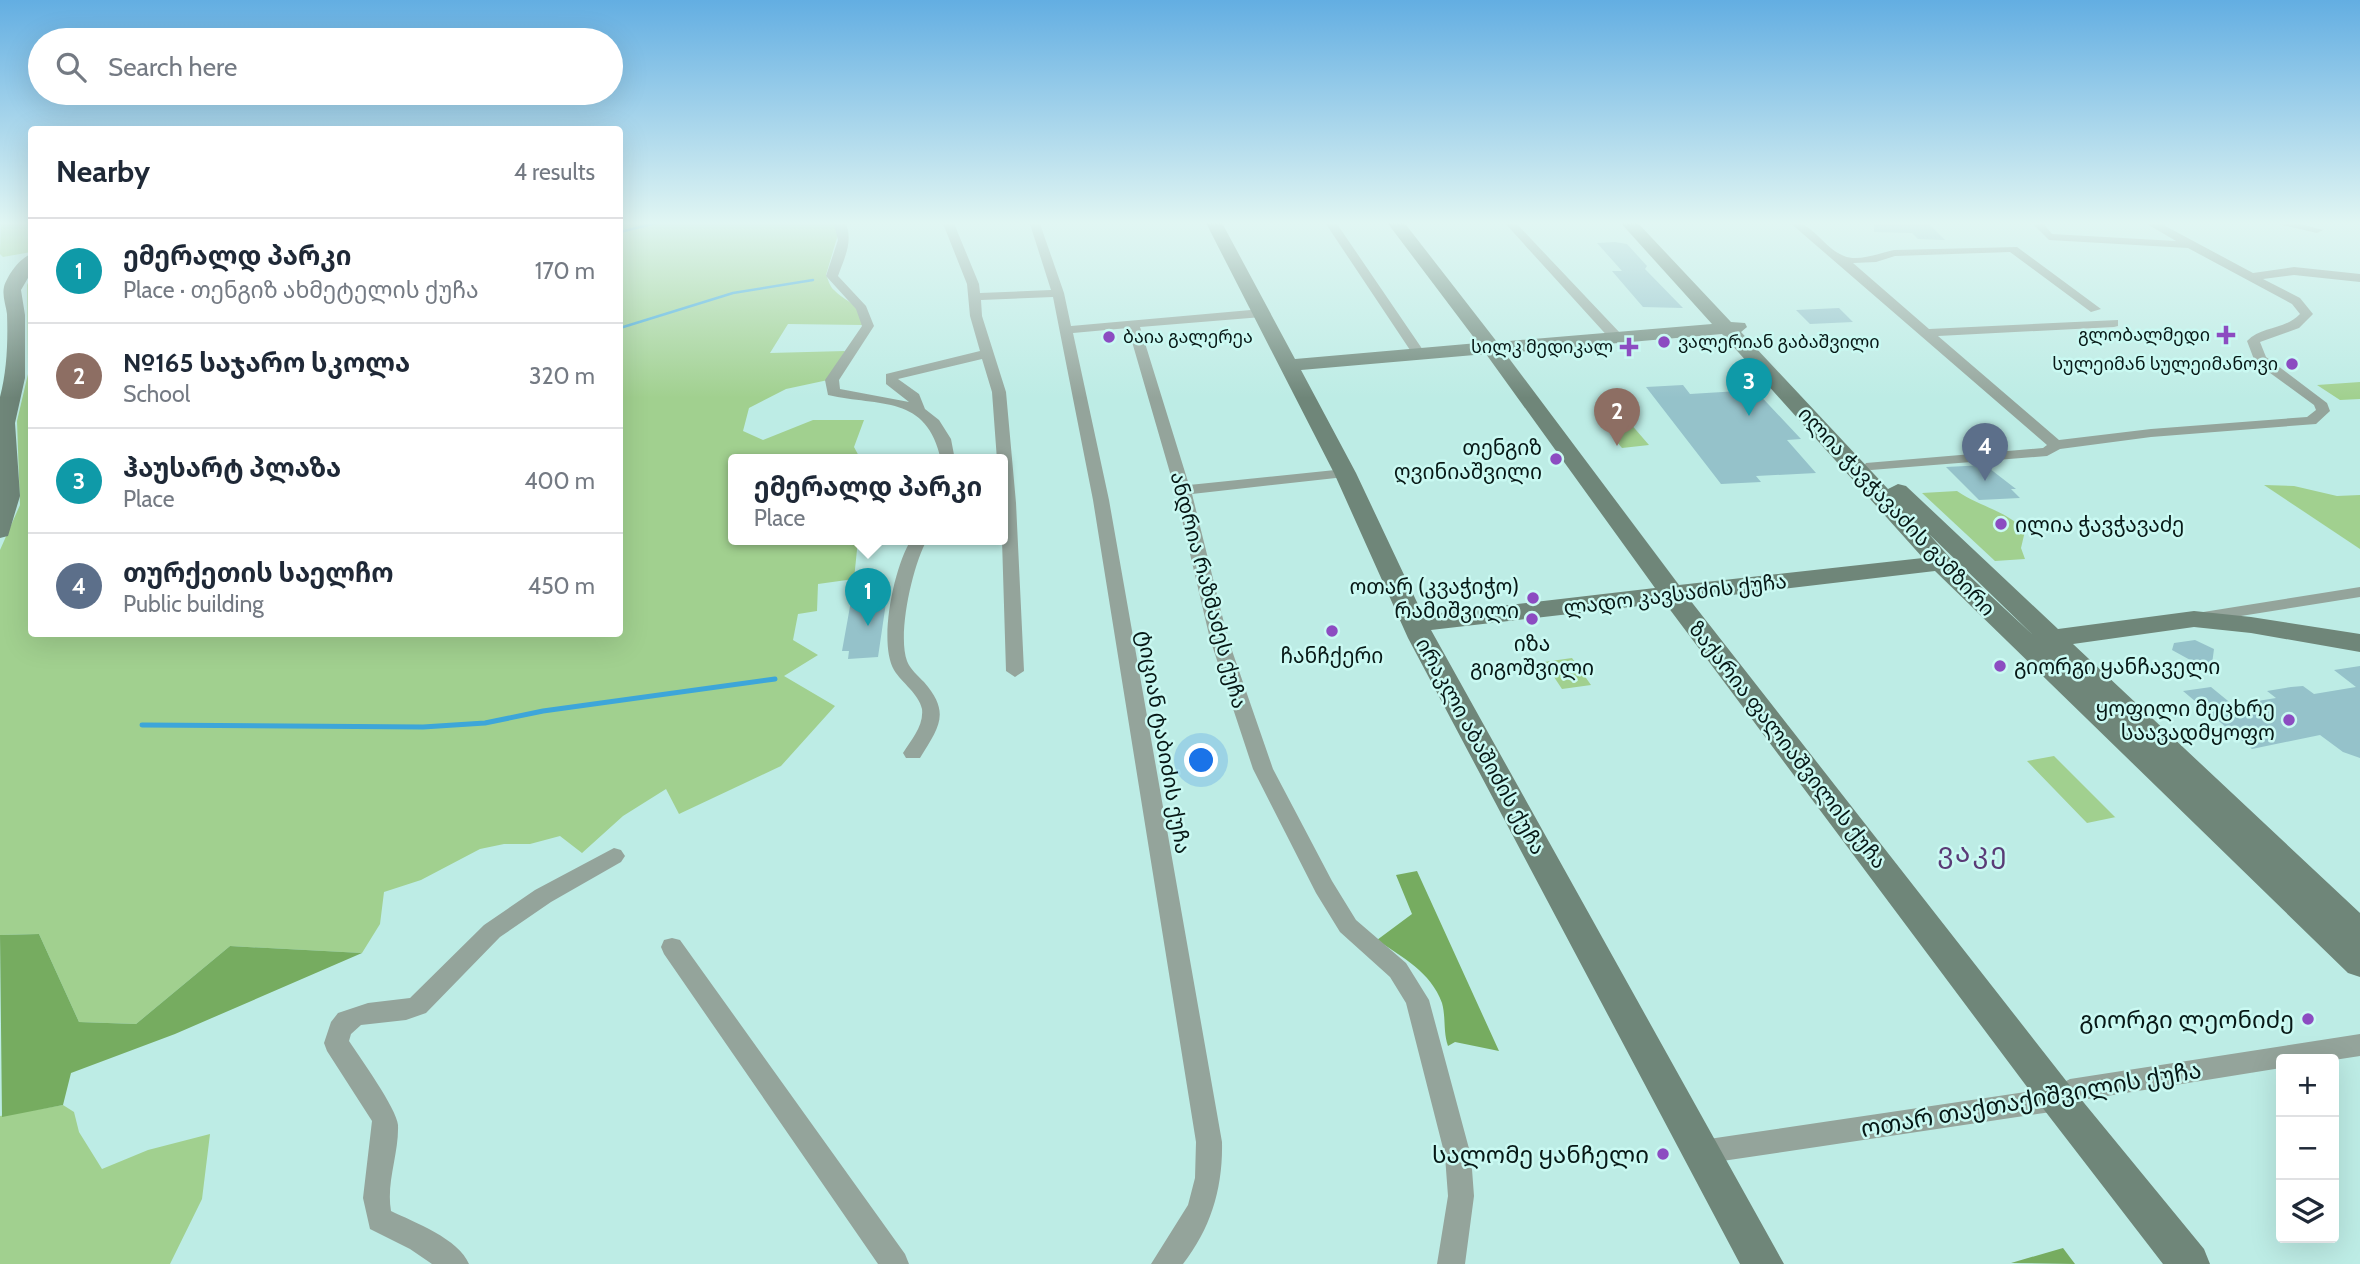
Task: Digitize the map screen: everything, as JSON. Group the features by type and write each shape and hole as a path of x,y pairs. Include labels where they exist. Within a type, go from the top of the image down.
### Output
{"street":[{"path":"0,531 9,496 4,423 15,377 16,315 12,290 16,280"},
{"path":"834,280 865,309 868,326 832,380 832,392 874,396 919,411 934,423 947,442 948,454"},
{"path":"971,280 976,316 999,392 1004,454"},
{"name":"ტიციან ტაბიძის ქუჩა","path":"1054,280 1108,541 1128,677 1209,1142 1210,1169 1205,1200 1193,1226 1165,1264"},
{"name":"ირაკლი აბაშიძის ქუჩა","path":"1244,280 1345,473 1415,624 1763,1264"},
{"path":"1369,280 1419,354"},
{"name":"ზაქარია ფალიაშვილის ქუჩა","path":"1439,280 1672,594 2058,1099 2189,1264"},
{"path":"1563,280 1616,337"},
{"name":"ილია ჭავჭავაძის გამზირი","path":"1686,280 1871,466 2360,934"},
{"name":"ილია ჭავჭავაძის გამზირი","path":"1692,280 1898,513 1938,564 2360,963"},
{"path":"1864,280 2056,445"},
{"path":"2055,280 2095,309"},
{"path":"1871,466 2047,452 2056,445 2151,433 2311,421 2323,411 2320,403 2260,359 2253,341 2269,333 2295,327 2307,314 2296,301 2257,280"},
{"path":"975,297 1058,293"},
{"path":"1066,330 1262,313"},
{"path":"1924,333 2114,323"},
{"name":"ანდრია რაზმაძეს ქუჩა","path":"1133,324 1182,490 1221,646 1263,769 1324,887 1348,926 1398,970 1417,1000 1458,1156 1461,1196 1451,1264"},
{"path":"1289,365 1489,346 1734,328"},
{"path":"919,411 914,397 891,381 891,377 989,353"},
{"path":"1182,490 1345,473"},
{"path":"1008,503 1015,671"},
{"path":"913,753 931,722 932,712 920,689 903,674 895,652 911,554 916,545"},
{"name":"ლადო კავსაძის ქუჩა","path":"1415,624 1938,564"},
{"path":"2051,638 2193,619 2360,592"},
{"path":"2193,619 2360,642"},
{"path":"455,1264 420,1238 380,1220 374,1207 383,1153 385,1119 370,1098 358,1073 336,1043 337,1030 349,1018 369,1013 410,1010 418,1006 504,922 614,856"},
{"path":"672,947 895,1264"},
{"name":"ოთარ თაქთაქიშვილის ქუჩა","path":"1702,1152 2058,1099 2070,1090 2360,1045"}],"green space":[{"path":"623,280 828,280 838,294 858,309 863,325 788,324 770,353 845,351 828,380 786,389 749,408 743,431 763,440 813,420 864,420 854,447 858,454 728,454 728,545 857,545 854,579 818,584 817,611 798,614 793,640 818,655 784,676 835,706 781,766 679,814 666,789 623,816 582,853 560,836 530,844 504,844 480,849 421,880 384,892 380,924 362,953 230,946 136,1024 79,1022 39,934 0,935 0,550 20,505 17,421 28,374 28,637 623,637"},
{"path":"28,283 28,374 27,285"},
{"path":"2360,382 2360,399 2340,400 2317,385"},
{"path":"1623,415 1649,445 1622,448 1597,418"},
{"path":"2264,485 2294,486 2337,496 2360,495 2360,549"},
{"path":"1957,491 2010,518 2025,531 2021,548 2025,559 1995,561 1922,493"},
{"path":"1572,658 1591,685 1562,689 1544,662"},
{"path":"2054,756 2116,817 2087,823 2027,761"},
{"path":"1417,871 1499,1051 1455,1042 1448,1046 1442,1003 1431,982 1406,959 1377,940 1412,914 1396,875"},
{"path":"39,934 79,1022 136,1024 230,946 362,953 175,1034 71,1073 63,1105 2,1117 0,935"},
{"path":"63,1105 74,1112 79,1132 102,1169 148,1150 210,1134 202,1199 170,1264 0,1264 0,1116"},
{"path":"2063,1248 2075,1264 2011,1263"}],"building":[{"path":"1620,280 1656,280 1683,308 1643,307"},
{"path":"1839,308 1853,322 1810,324 1796,310"},
{"path":"1683,385 1690,394 1755,390 1801,439 1787,440 1816,473 1756,476 1761,482 1721,484 1646,387"},
{"path":"1985,465 2016,489 2011,489 2020,498 1979,500 1946,467"},
{"path":"889,582 878,657 848,659 849,651 842,651 851,601 859,601 862,583"},
{"path":"2195,640 2214,649 2212,664 2192,661 2172,650 2174,643"},
{"name":"ყოფილი მეცხრე საავადმყოფო","path":"2360,666 2360,758 2343,752 2320,735 2252,749 2183,691 2211,687 2233,705 2276,698 2267,691 2291,687 2303,686 2314,694 2356,687 2334,670"}],"waterway":[{"path":"623,327 733,293 813,280"},
{"path":"142,725 423,727 485,723 543,711 775,679"}],"place":[{"name":"გლობალმედი","path":"2226,335"},
{"name":"ბაია გალერეა","path":"1109,337"},
{"name":"ვალერიან გაბაშვილი","path":"1664,342"},
{"name":"სილკ მედიკალ","path":"1629,347"},
{"name":"სულეიმან სულეიმანოვი","path":"2292,364"},
{"name":"ჰაუსარტ პლაზა","path":"1749,416"},
{"name":"№165 საჯარო სკოლა","path":"1617,446"},
{"name":"თენგიზ ღვინიაშვილი","path":"1556,459"},
{"name":"თურქეთის საელჩო","path":"1985,481"},
{"name":"ილია ჭავჭავაძე","path":"2001,524"},
{"name":"ოთარ (კვაჭიჭო) რამიშვილი","path":"1533,598"},
{"name":"იზა გიგოშვილი","path":"1532,619"},
{"name":"ემერალდ პარკი","path":"868,626"},
{"name":"ჩანჩქერი","path":"1332,631"},
{"name":"გიორგი ყანჩაველი","path":"2000,666"},
{"name":"ყოფილი მეცხრე საავადმყოფო","path":"2289,720"},
{"name":"გიორგი ლეონიძე","path":"2308,1019"},
{"name":"სალომე ყანჩელი","path":"1663,1154"}],"district":[{"name":"ვაკე","path":"1973,852"}]}
